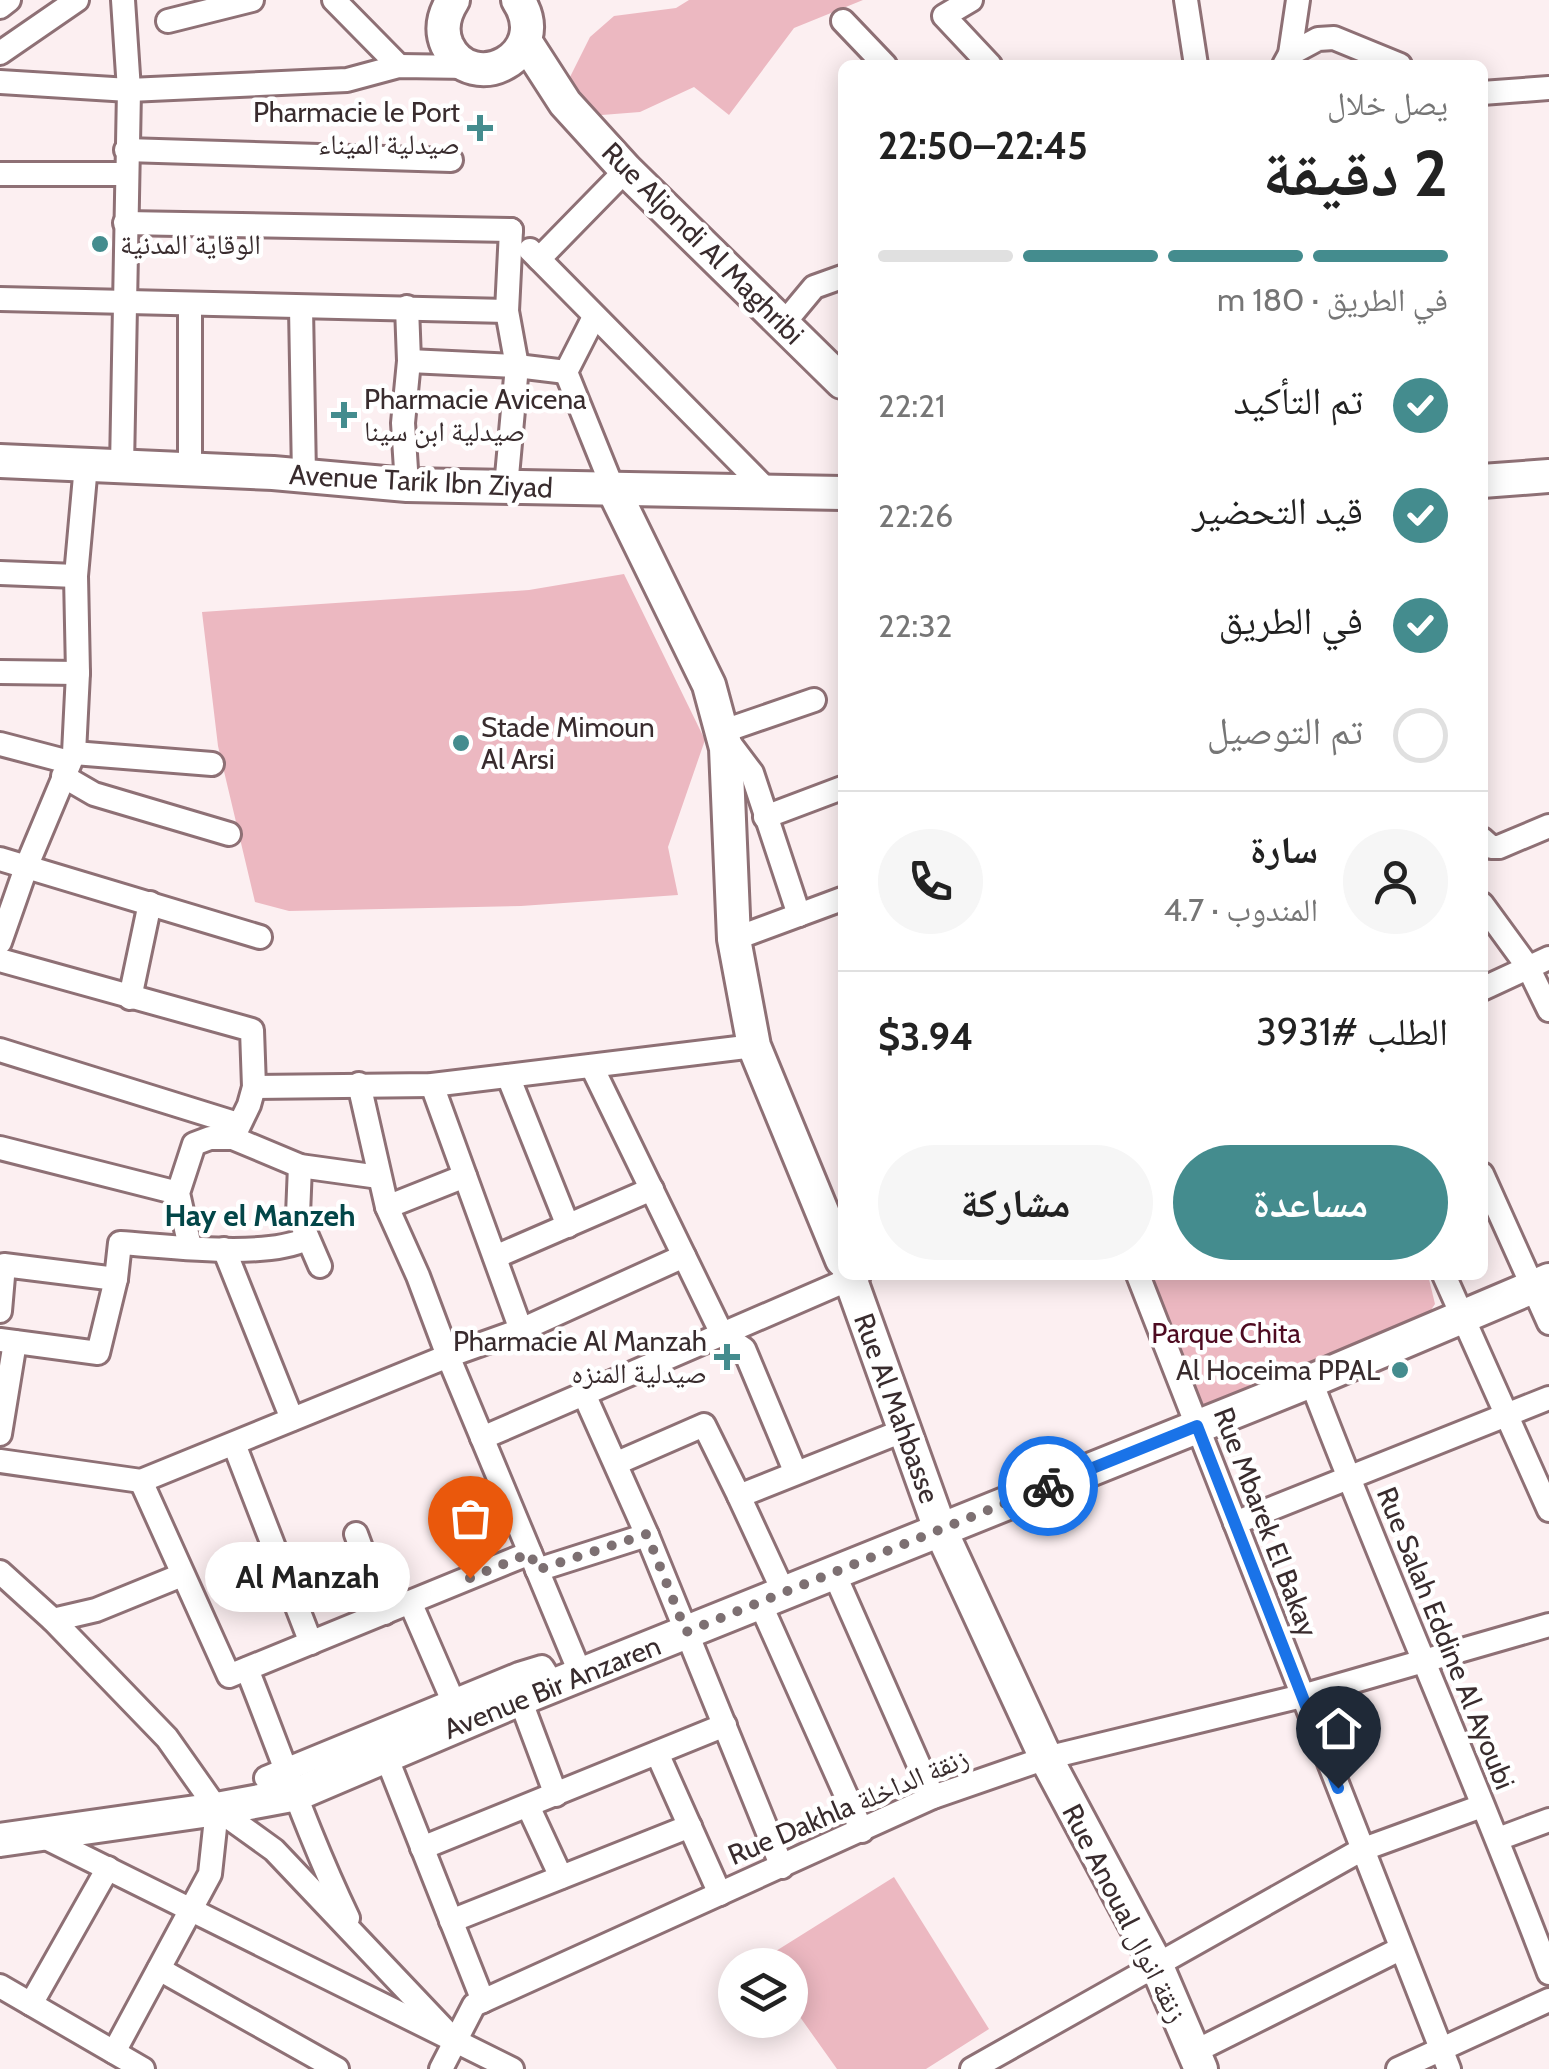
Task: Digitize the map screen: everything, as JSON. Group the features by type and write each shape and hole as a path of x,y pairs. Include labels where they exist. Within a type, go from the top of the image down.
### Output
{"street":[{"path":"0,7 9,0"},
{"path":"28,81 0,56 77,0"},
{"path":"122,466 129,90 123,0"},
{"path":"168,21 252,0"},
{"path":"334,0 399,66"},
{"path":"399,66 444,39 445,13 453,0"},
{"path":"971,0 944,16 985,60"},
{"path":"1186,0 1195,60"},
{"path":"1287,60 1298,0"},
{"path":"0,82 129,90 347,80 399,66 486,66 512,60 527,13"},
{"name":"Rue Aljondi Al Maghribi","path":"527,13 565,103 626,170 838,378"},
{"path":"844,21 880,60"},
{"path":"1287,60 1318,39 1334,38 1388,60"},
{"name":"Rue Aljondi Al Maghribi","path":"444,39 459,60 486,66 565,103"},
{"path":"1488,93 1549,88"},
{"path":"126,150 451,160"},
{"path":"539,259 626,170"},
{"path":"0,174 126,174"},
{"path":"125,223 510,230 766,489"},
{"path":"506,488 517,366 507,311 510,230"},
{"path":"784,323 814,287 838,278"},
{"path":"0,299 507,311"},
{"path":"190,305 190,470"},
{"path":"406,307 409,361 403,422 407,485"},
{"path":"301,308 304,476"},
{"path":"594,318 566,372 614,491"},
{"path":"409,361 566,372"},
{"name":"Avenue Tarik Ibn Ziyad","path":"0,461 407,485 614,491 766,489 838,500"},
{"path":"0,942 68,764 78,672 76,576 86,465"},
{"path":"1488,480 1549,476"},
{"name":"Rue Al Mahbasse","path":"614,491 709,685 726,748 734,939 754,1046 838,1244"},
{"path":"0,573 76,576"},
{"path":"0,672 78,672"},
{"path":"799,916 752,772 721,732 814,700"},
{"path":"0,744 68,764 212,764"},
{"path":"68,764 94,794 230,834"},
{"path":"765,817 838,790"},
{"path":"1488,844 1499,848 1549,826"},
{"path":"0,858 260,937"},
{"path":"734,939 838,901"},
{"path":"130,998 150,903"},
{"path":"1488,910 1539,962 1549,1010"},
{"path":"0,960 252,1030 254,1086 249,1106 236,1131 194,1144 178,1194 190,1247"},
{"path":"1488,985 1539,962"},
{"path":"254,1086 432,1086 754,1046"},
{"path":"0,1050 236,1131 300,1166 379,1177"},
{"path":"592,1066 722,1334 744,1350 795,1471"},
{"path":"508,1076 568,1226"},
{"path":"359,1084 387,1207 534,1562 567,1680"},
{"path":"432,1086 521,1330"},
{"path":"0,1148 178,1194"},
{"path":"300,1166 298,1215 320,1266"},
{"path":"387,1207 465,1176"},
{"path":"1488,1185 1541,1284 1549,1324"},
{"path":"495,1258 652,1189"},
{"path":"0,1434 8,1341 98,1353 116,1279 120,1244 224,1249 290,1247 306,1238"},
{"path":"224,1249 292,1418"},
{"path":"0,1461 141,1481 521,1330 684,1256"},
{"path":"0,1310 4,1265 116,1279"},
{"path":"482,1438 722,1334 838,1278"},
{"name":"Rue Al Mahbasse","path":"853,1280 940,1529 1046,1758"},
{"name":"Rue Mbarek El Bakay","path":"1140,1280 1445,2059"},
{"path":"1446,1280 1549,1510"},
{"name":"Avenue Bir Anzaren","path":"0,1840 218,1810 284,1780 386,1756 1312,1381 1541,1284"},
{"name":"Rue Salah Eddine Al Ayoubi","path":"1312,1381 1549,1973"},
{"path":"584,1394 647,1534 782,1867"},
{"path":"1235,1523 1549,1398"},
{"path":"617,1463 704,1425 739,1496 772,1598 862,1831"},
{"path":"739,1496 905,1430"},
{"path":"234,1444 311,1643"},
{"path":"141,1481 182,1574 238,1673 358,1939"},
{"path":"356,1534 385,1612"},
{"path":"238,1673 410,1602 534,1562 647,1534"},
{"path":"0,1572 167,1738 218,1810 274,1850 456,2042"},
{"path":"834,1573 933,1796"},
{"path":"52,1620 96,1610 182,1574"},
{"path":"410,1602 454,1701"},
{"name":"Rue Dakhla زنقة الداخلة","path":"483,2001 933,1796 1046,1758 1302,1696 1549,1624"},
{"path":"284,1780 454,1701 542,1667 567,1680"},
{"path":"520,1699 556,1794"},
{"path":"422,1848 725,1725"},
{"path":"657,1753 720,1894"},
{"path":"386,1756 483,2001 474,2005 441,2069"},
{"name":"Rue Anoual زنقة انوال","path":"1046,1758 1156,1964 1198,2060"},
{"path":"528,1806 560,1877"},
{"path":"972,2069 1362,1850 1482,1806"},
{"path":"114,2052 210,1874 218,1810"},
{"path":"1498,1839 1549,1820"},
{"path":"451,1921 690,1826"},
{"path":"42,1836 512,2069"},
{"path":"31,2004 108,1868"},
{"path":"1198,2060 1400,1949"},
{"path":"159,1969 337,2069"},
{"path":"0,1986 143,2069"},
{"path":"1398,2069 1445,2059 1549,2000"}],"green space":[{"path":"689,0 863,0 794,28 729,115 694,87 640,112 589,116 565,87 590,37 614,16 676,8"},
{"name":"Stade Mimoun Al Arsi","path":"624,574 705,740 668,847 678,895 521,906 289,911 255,902 218,746 202,612 529,590"},
{"name":"Parque Chita","path":"1142,1280 1429,1280 1435,1304 1427,1316 1202,1407"},
{"path":"894,1877 989,2029 926,2069 837,2069 808,2028 808,1948 781,1948"}],"way so far":[{"path":"470,1578 530,1553 537,1570 647,1534 686,1632 1048,1486"}],"place":[{"name":"Pharmacie le Port صيدلية الميناء","path":"480,128"},
{"name":"الوقاية المدنية","path":"100,244"},
{"name":"Pharmacie Avicena صيدلية ابن سينا","path":"344,415"},
{"name":"Stade Mimoun Al Arsi","path":"461,743"},
{"name":"Pharmacie Al Manzah صيدلية المنزه","path":"727,1357"},
{"name":"Al Hoceima PPAL","path":"1400,1370"},
{"name":"Al Manzah","path":"470,1578"}],"district":[{"name":"Hay el Manzeh","path":"260,1216"}],"route":[{"path":"1048,1486 1197,1426 1338,1788"}]}
